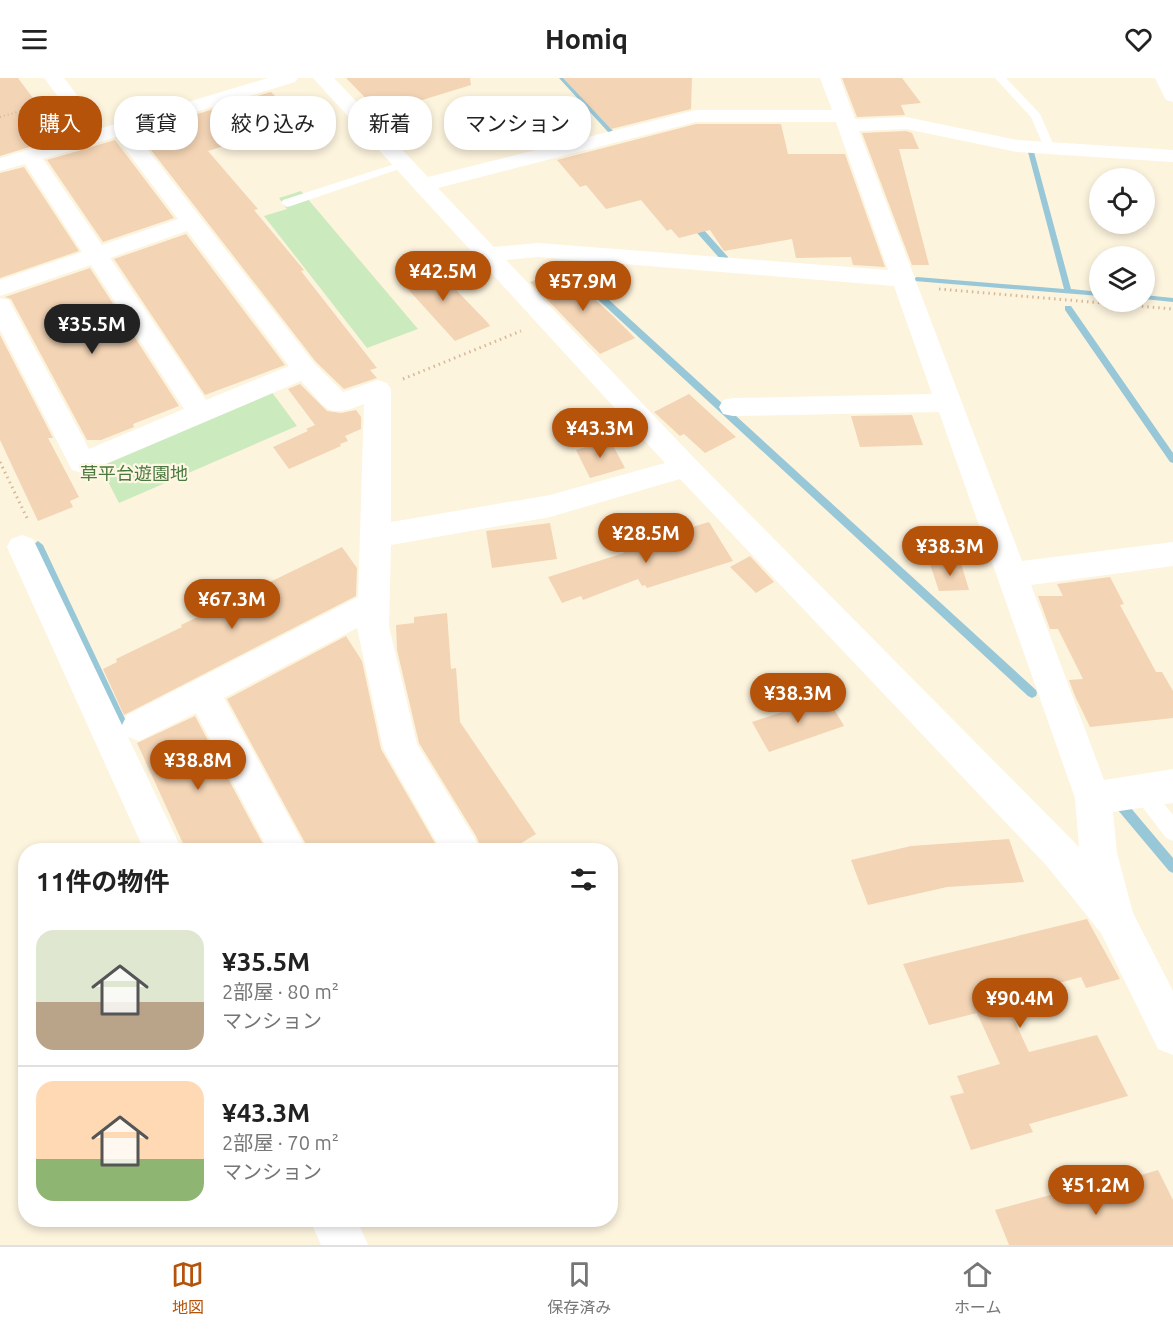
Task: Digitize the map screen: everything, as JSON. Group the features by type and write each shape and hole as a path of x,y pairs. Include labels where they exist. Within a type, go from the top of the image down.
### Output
{"street":[{"path":"54,78 109,132 192,222 305,369 339,404 378,389 373,627 401,747 457,843"},
{"path":"0,165 288,78"},
{"path":"323,78 686,467 1059,852 1115,919"},
{"path":"830,78 1093,798 1098,853 1115,919 1173,1034"},
{"path":"1165,78 1173,96"},
{"path":"424,185 696,116 906,123 1017,146 1173,156"},
{"path":"30,155 201,413"},
{"path":"0,288 192,222"},
{"path":"489,254 538,250 904,279"},
{"path":"0,306 82,464 305,369"},
{"path":"733,407 948,403"},
{"path":"376,536 550,506 686,467"},
{"path":"22,547 160,843"},
{"path":"1010,575 1173,554"},
{"path":"139,726 374,604"},
{"path":"203,693 284,843"},
{"path":"1093,798 1157,788"},
{"path":"336,1227 345,1245"}],"lane":[{"path":"1000,78 1036,116 1049,148"},
{"path":"288,203 404,164"},
{"path":"1157,788 1173,831"}],"path":[{"path":"0,117 18,112"},
{"path":"378,389 550,319"},
{"path":"0,462 33,532 22,547"}],"green space":[{"path":"301,191 418,329 367,348 264,216 287,209 279,198"},
{"name":"草平台遊園地","path":"271,391 297,426 119,503 102,470 108,460"}],"building":[{"path":"0,78 18,78 31,96 18,96 20,150 0,156"},
{"path":"346,78 470,78 471,85 432,97 363,96"},
{"path":"563,78 692,78 691,109 611,129 591,108 591,96 580,96"},
{"path":"842,78 902,78 921,103 901,105 905,115 857,117"},
{"path":"271,92 275,96 258,96"},
{"path":"210,110 211,150 208,151 258,209 254,210 304,270 301,271 377,368 370,370 377,378 344,389 316,362 151,150 198,150 198,114"},
{"path":"696,124 781,124 788,154 845,154 885,267 853,265 851,257 796,258 792,239 724,251 710,230 679,238 671,229 667,231 641,200 606,209 586,185 580,187 557,160"},
{"path":"906,131 912,133 919,149 899,149 929,265 912,265 862,133"},
{"path":"114,140 114,150 123,150 174,218 103,242 47,160 81,150 102,150 102,144"},
{"path":"24,167 79,251 0,278 0,173"},
{"path":"186,234 285,365 205,395 114,259"},
{"path":"429,262 490,326 455,341 396,276"},
{"path":"90,268 179,406 133,424 134,427 101,440 87,440 11,299 5,297"},
{"path":"562,270 635,338 600,354 530,282"},
{"path":"0,335 53,438 48,438 79,497 70,501 73,507 38,521 0,440"},
{"path":"300,384 327,411 341,413 356,410 361,417 361,429 345,436 348,441 340,444 341,446 289,469 273,447 308,431 306,429 315,425 288,389"},
{"path":"689,394 736,437 705,453 684,434 680,436 654,412"},
{"path":"912,415 923,445 860,447 851,416"},
{"path":"610,440 625,468 590,478 576,450"},
{"path":"709,522 733,561 647,588 645,585 642,586 638,579 583,600 581,596 562,603 548,577 624,553 622,548"},
{"path":"550,523 557,559 492,568 486,531"},
{"path":"342,547 357,568 356,596 124,715 103,669 117,662 116,659 182,627 181,625"},
{"path":"750,556 774,582 756,593 730,567"},
{"path":"961,563 969,590 939,591 930,564"},
{"path":"1110,577 1124,604 1120,605 1156,672 1162,672 1173,691 1173,718 1090,727 1075,696 1069,680 1083,679 1058,629 1050,629 1038,596 1063,596 1057,584"},
{"path":"447,613 451,669 456,668 460,722 536,834 521,843 479,843 419,743 397,650 396,625 414,623 414,617"},
{"path":"346,636 362,661 381,749 435,843 305,843 227,699"},
{"path":"827,697 844,726 769,752 752,722"},
{"path":"195,716 262,843 183,843 137,743"},
{"path":"1009,839 1024,882 947,887 868,905 851,860 911,846"},
{"path":"1087,919 1120,979 1086,988 1081,977 1004,998 1029,1052 1097,1035 1128,1096 1029,1124 1033,1132 971,1150 950,1096 964,1093 957,1076 1000,1064 977,1013 929,1025 903,964"},
{"path":"1158,1170 1173,1200 1173,1245 1009,1245 995,1210 1054,1194 1057,1200"}],"waterway":[{"path":"562,78 611,132"},
{"path":"1031,152 1068,291"},
{"path":"693,223 725,259"},
{"path":"571,270 1032,693"},
{"path":"917,279 1089,293"},
{"path":"1155,298 1173,300"},
{"path":"1068,308 1173,460"},
{"path":"38,545 122,724"},
{"path":"1121,805 1173,867"}]}
